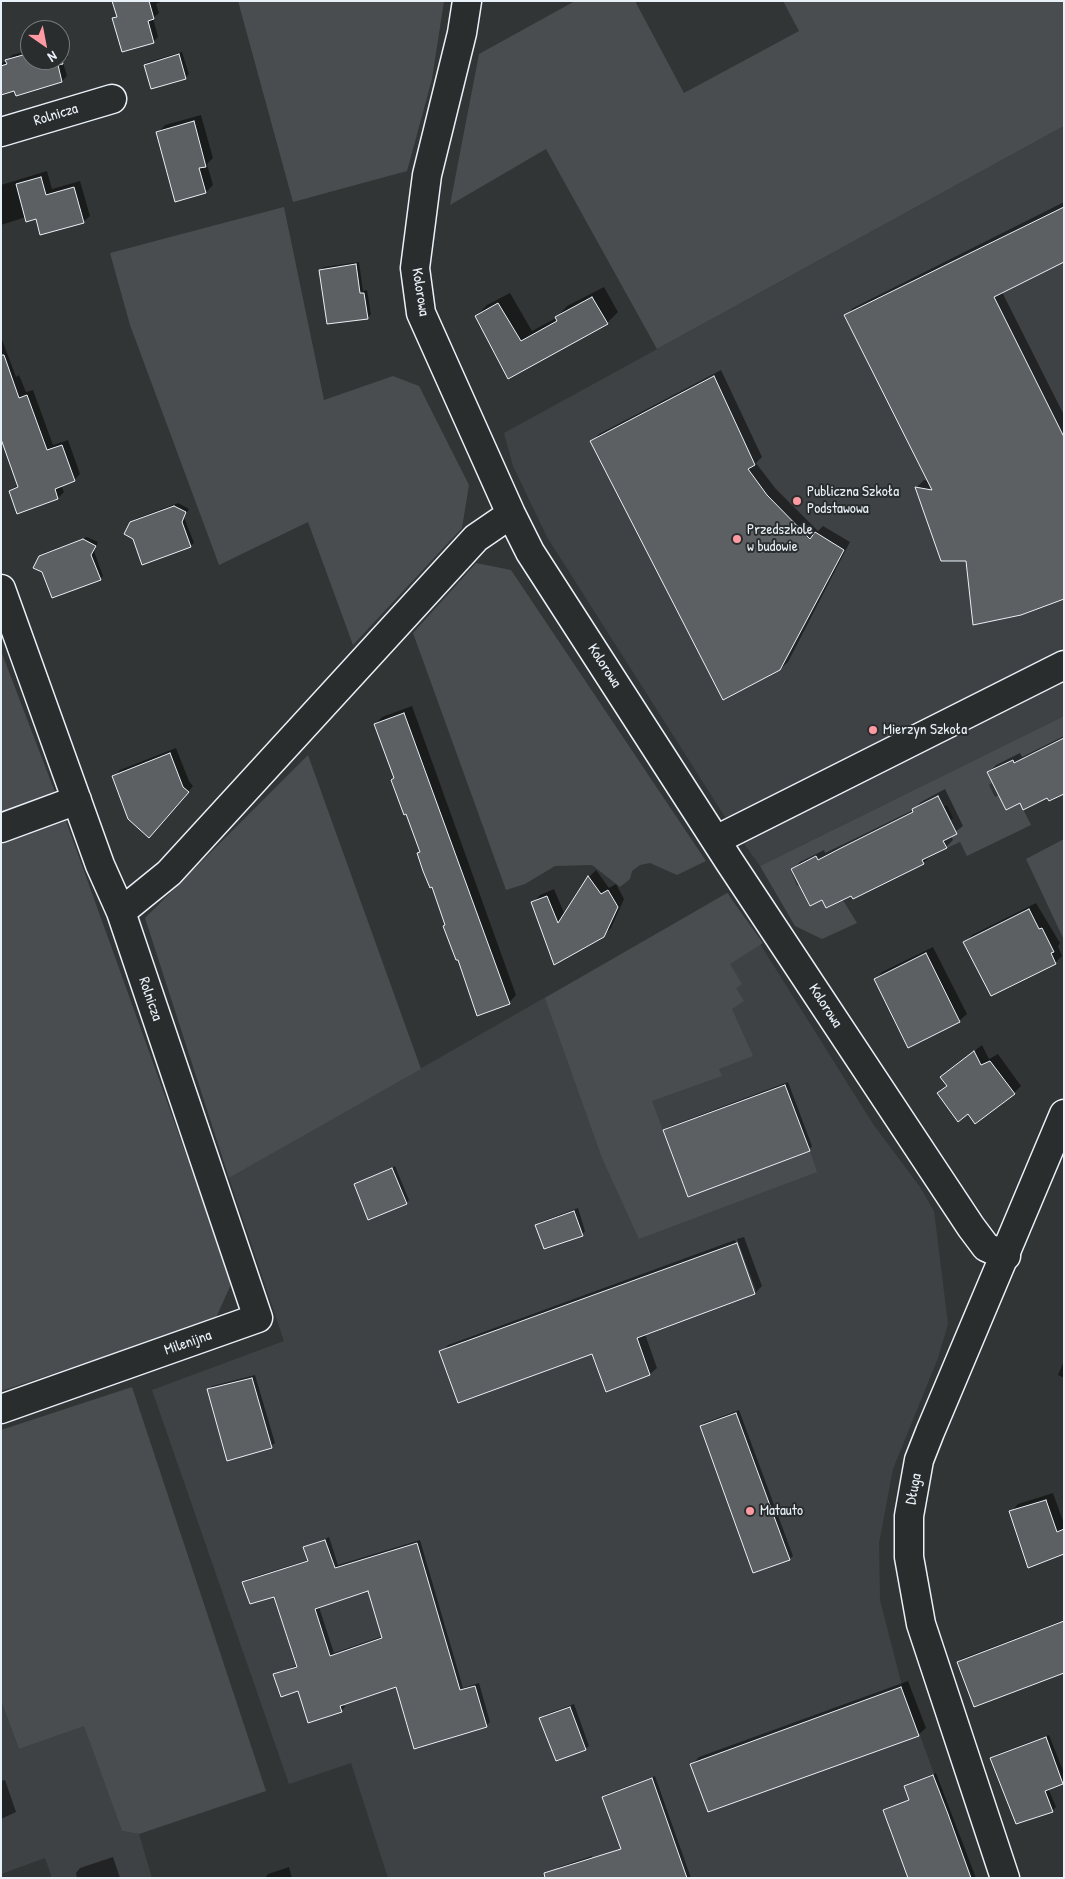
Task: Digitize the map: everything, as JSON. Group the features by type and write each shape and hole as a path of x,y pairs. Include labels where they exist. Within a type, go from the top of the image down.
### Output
{"street":[{"name":"Kolorowa","path":"467,1 462,33 427,175 415,268 421,313 511,514 530,552 716,840 971,1227 986,1247 1006,1256"},
{"name":"Rolnicza","path":"1,132 112,99"},
{"path":"121,912 169,872 476,538 511,514"},
{"name":"Rolnicza","path":"1,589 100,865 121,912 218,1201"},
{"path":"716,840 1064,665"},
{"path":"1,828 77,800"},
{"name":"Długa","path":"1004,1878 921,1624 912,1581 908,1538 912,1493 919,1460 1064,1114"},
{"name":"Milenijna","path":"1,1409 258,1318 218,1201"}],"shaded area":[{"path":"238,1 444,1 432,79 407,171 293,202"},
{"path":"575,1 635,1 684,93 799,31 783,1 1064,1 1064,126 657,349 546,149 450,205 479,54"},
{"name":"Publiczna Szkoła Podstawowa","path":"1064,126 1064,716 760,866 727,820 547,537 513,466 504,433"},
{"path":"284,207 324,400 393,376 419,386 469,485 462,528 353,645 308,522 219,565 130,325 110,253"},
{"path":"476,563 511,570 706,861 677,875 650,863 640,865 632,871 630,879 620,887 592,865 555,866 525,884 506,890 413,633"},
{"path":"1,651 66,821 232,1282 215,1320 1,1391"},
{"path":"1064,716 1064,738 1014,763 1012,760 987,772 992,783 989,785 995,797 999,795 1006,809 1020,803 1031,825 967,856 960,842 947,848 943,841 950,820 953,818 947,805 943,807 938,796 912,809 914,813 818,860 816,856 790,869 797,886 799,885 809,906 822,900 827,908 838,902 841,897 857,923 822,939 795,926 760,866"},
{"path":"308,755 421,1069 229,1178 145,918"},
{"path":"1064,839 1064,940 1026,859"},
{"path":"727,893 763,943 730,964 742,984 736,988 744,1001 732,1009 753,1056 719,1069 722,1076 652,1101 688,1197 810,1151 817,1172 639,1239 602,1158 545,998"},
{"path":"728,893 873,1124 920,1187 934,1211 948,1324 938,1358 893,1469 879,1543 880,1600 902,1686 972,1878 388,1878 351,1763 289,1784 152,1390 284,1341 229,1178"},
{"path":"132,1387 266,1791 139,1834 122,1831 84,1726 19,1749 1,1701 1,1430"},
{"path":"1,1701 19,1749 84,1725 122,1831 139,1834 152,1878 52,1878 45,1858 1,1874"}],"building":[{"path":"112,1 149,1 154,19 148,21 154,43 122,52 112,18 117,17"},
{"path":"179,54 186,79 151,89 144,65"},
{"path":"20,56 20,70 59,70 62,82 16,96 14,91 1,95 1,66 7,64 5,60"},
{"path":"194,121 206,167 199,168 206,193 175,202 156,132"},
{"path":"41,177 46,195 74,187 84,223 40,235 36,219 26,222 16,184"},
{"path":"1064,207 1064,262 994,297 1064,437 1064,599 1021,615 973,625 966,561 941,561 915,487 932,490 844,315"},
{"path":"356,264 360,293 364,293 368,319 327,324 319,270"},
{"path":"592,297 608,324 508,379 475,316 498,303 521,341 557,321 555,317"},
{"path":"1,355 4,355 19,398 27,395 47,450 62,445 75,481 55,489 58,499 17,514 9,491 18,487 1,439"},
{"name":"Przedszkole w budowie","path":"714,376 755,465 748,469 767,495 810,539 815,532 844,550 780,670 723,700 590,441"},
{"path":"174,506 186,512 182,522 191,547 142,565 133,539 124,534 130,522"},
{"path":"83,539 96,546 91,555 101,580 52,598 42,572 33,568 39,556"},
{"path":"404,713 510,1004 477,1016 458,960 456,960 443,926 445,925 432,887 430,888 423,871 417,853 420,852 391,780 394,778 374,724"},
{"path":"1064,738 1064,794 1049,801 1047,798 1023,810 1020,803 1006,810 987,772 1013,760 1014,763"},
{"path":"170,753 183,787 189,792 149,838 128,819 112,776"},
{"path":"938,796 957,834 943,841 947,848 922,860 924,864 853,899 851,896 826,908 822,900 810,906 791,869 816,856 818,860 913,812 912,809"},
{"path":"588,876 601,894 608,890 618,907 604,937 554,965 531,902 547,896 558,923"},
{"path":"1029,909 1039,929 1042,928 1054,952 1051,953 1056,964 991,996 963,942"},
{"path":"926,953 960,1022 908,1048 874,979"},
{"path":"974,1051 981,1065 990,1061 1015,1094 975,1124 968,1114 958,1122 937,1093 947,1086 940,1077"},
{"path":"785,1085 810,1151 688,1197 663,1130"},
{"path":"392,1168 407,1204 368,1220 354,1184"},
{"path":"574,1211 583,1236 544,1249 535,1225"},
{"path":"737,1243 755,1294 637,1338 650,1375 606,1392 592,1354 458,1403 439,1351"},
{"path":"252,1378 272,1448 227,1461 207,1389"},
{"path":"736,1413 790,1560 753,1573 700,1426"},
{"path":"1046,1500 1057,1532 1064,1529 1064,1554 1028,1568 1009,1511"},
{"path":"325,1540 335,1568 417,1543 460,1690 475,1686 487,1727 414,1749 396,1687 340,1706 342,1712 308,1723 298,1691 281,1697 273,1674 297,1667 274,1597 250,1604 242,1582 308,1561 303,1547","holes":["368,1591 382,1638 330,1656 315,1609"]},
{"path":"1064,1621 1064,1673 974,1707 957,1662"},
{"path":"901,1687 919,1736 708,1812 690,1764"},
{"path":"570,1707 586,1750 556,1761 539,1718"},
{"path":"1046,1737 1063,1784 1045,1791 1053,1812 1016,1824 990,1758"},
{"path":"933,1775 971,1878 908,1878 883,1810 909,1800 904,1786"},
{"path":"652,1778 687,1878 545,1878 544,1873 621,1849 602,1797"}],"place":[{"name":"Publiczna Szkoła Podstawowa","path":"797,501"},
{"name":"Przedszkole w budowie","path":"737,539"},
{"name":"Mierzyn Szkoła","path":"873,730"},
{"name":"Matauto","path":"750,1511"}]}
